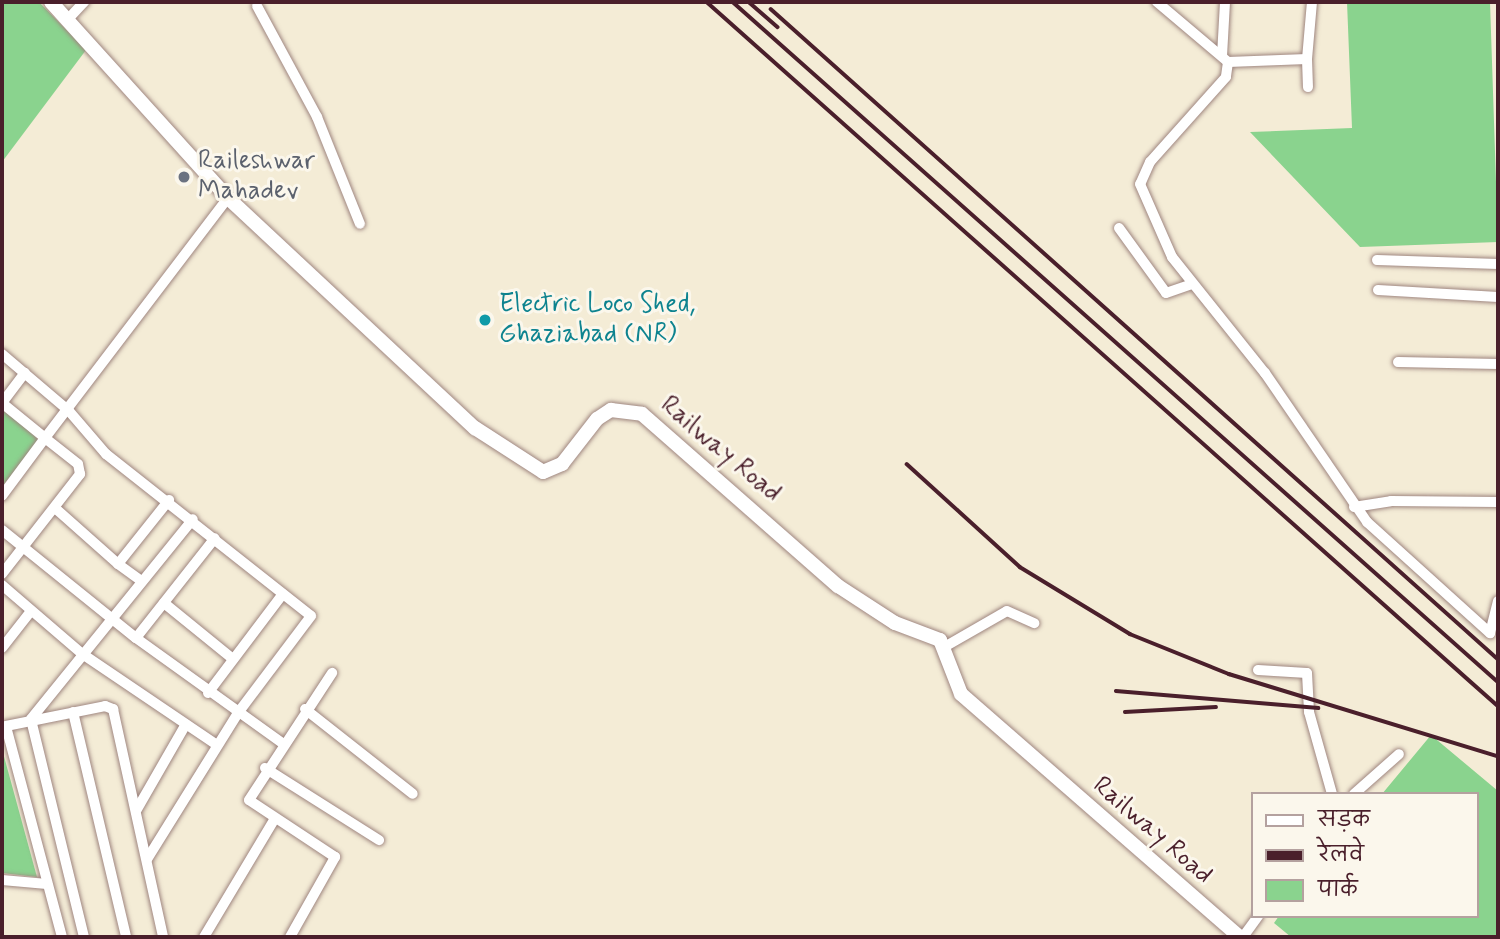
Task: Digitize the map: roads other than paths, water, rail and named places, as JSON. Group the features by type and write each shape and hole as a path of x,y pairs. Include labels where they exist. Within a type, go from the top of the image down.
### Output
{"street":[{"name":"Railway Road","path":"51,2 70,17 229,198 421,382 530,467 543,472 562,464 578,439 611,410 642,414 838,586 946,646 961,694 1241,937"},
{"path":"70,17 84,2"},
{"path":"1157,2 1225,59 1307,59"},
{"path":"1225,2 1226,77 1150,162 1140,184 1154,226 1192,284 1303,426 1354,507 1414,569 1490,632 1495,629 1498,601"},
{"path":"1308,87 1311,2"},
{"path":"257,6 317,117 360,224"},
{"path":"2,495 69,411 229,198"},
{"path":"1119,228 1166,293 1192,284"},
{"path":"1377,260 1498,264"},
{"path":"1377,290 1498,296"},
{"path":"2,354 69,411 106,454 169,500 284,594 309,611 310,621 238,713 147,859"},
{"path":"1398,362 1498,364"},
{"path":"2,575 55,508 81,468 2,403 25,373"},
{"path":"118,564 169,500"},
{"path":"1354,507 1391,501 1498,502"},
{"path":"55,508 141,581"},
{"path":"31,719 110,617 193,519"},
{"path":"2,530 208,693 282,743"},
{"path":"136,638 215,538"},
{"path":"2,585 81,653 217,745"},
{"path":"208,693 284,594"},
{"path":"164,603 233,659"},
{"path":"2,648 31,611"},
{"path":"946,646 1007,611 1034,623"},
{"path":"1258,670 1307,673 1308,706 1331,792"},
{"path":"290,937 335,857 249,804 265,768 332,673"},
{"path":"62,937 3,727 73,712 113,709 163,937"},
{"path":"305,709 413,794"},
{"path":"73,712 126,937"},
{"path":"31,719 84,937"},
{"path":"136,811 186,724"},
{"path":"1356,792 1399,754"},
{"path":"265,768 379,840"},
{"path":"204,937 274,820"},
{"path":"2,880 47,884"},
{"path":"1241,937 1256,918"}],"railway":[{"path":"707,2 1498,706"},
{"path":"733,2 1498,682"},
{"path":"749,2 778,27"},
{"path":"771,9 1498,659"},
{"path":"907,464 1020,567 1130,634 1229,674 1498,756"},
{"path":"1116,691 1318,708"},
{"path":"1125,712 1216,707"}],"place":[{"name":"Raileshwar Mahadev","path":"184,177"},
{"name":"Electric Loco Shed, Ghaziabad (NR)","path":"485,320"}]}
